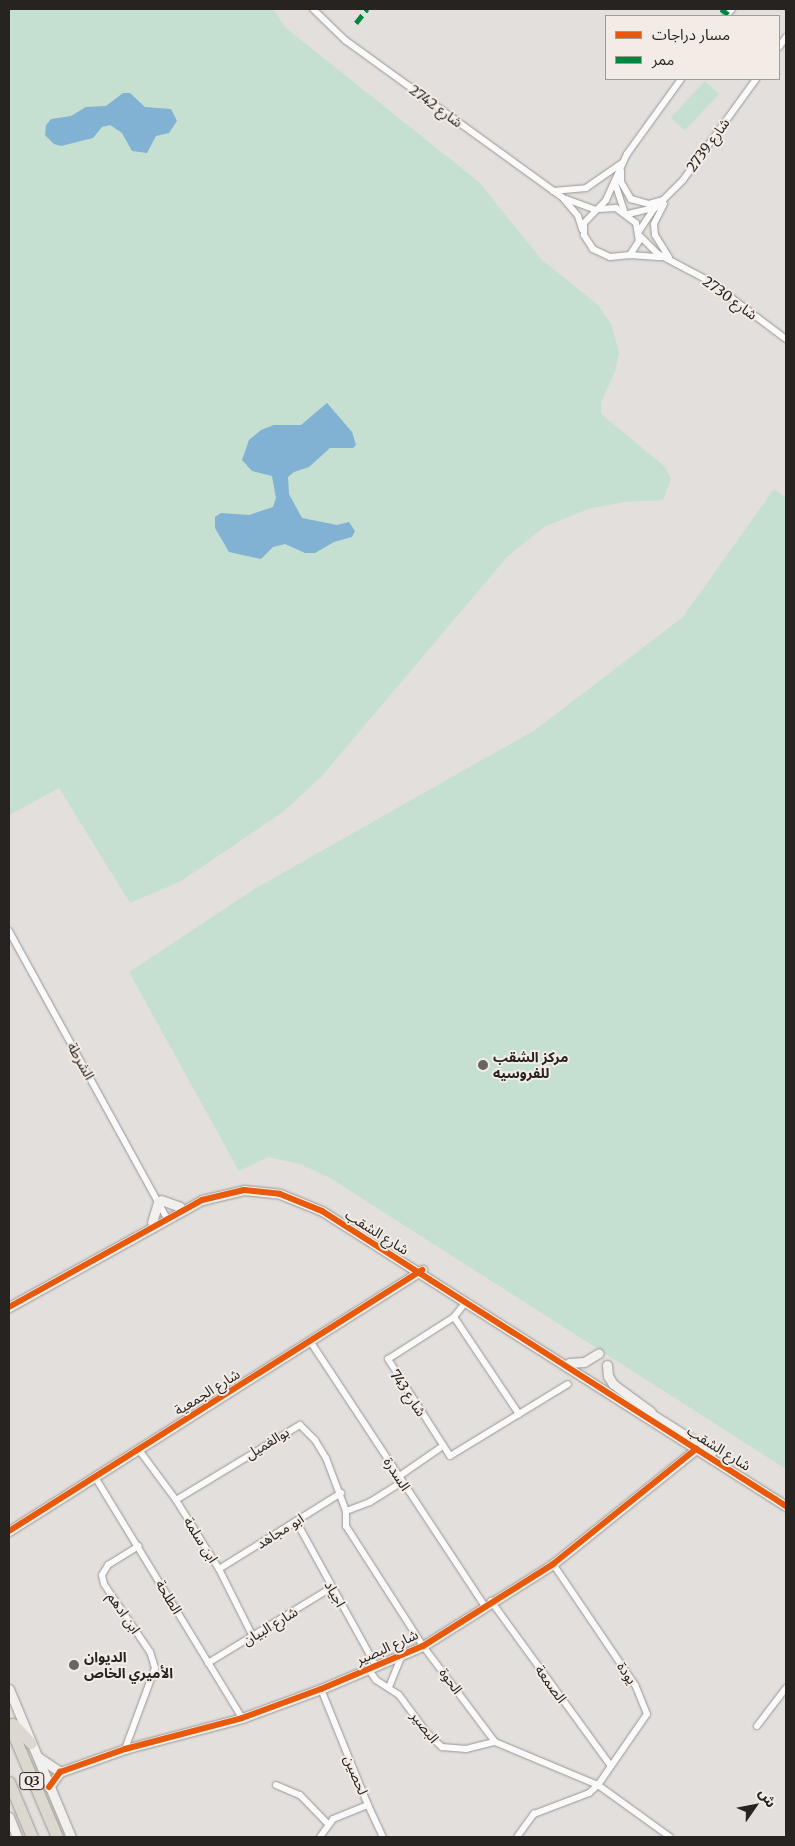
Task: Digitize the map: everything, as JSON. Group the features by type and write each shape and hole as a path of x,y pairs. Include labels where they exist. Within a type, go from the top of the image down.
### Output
{"highway":[{"path":"9,1716 31,1743"},
{"name":"Q3","path":"9,1724 57,1837"},
{"name":"Q3","path":"9,1782 32,1837"},
{"path":"9,1792 18,1805"}],"street":[{"name":"شارع 2742","path":"313,9 345,40 563,198 578,216 582,229"},
{"path":"615,181 626,213 639,233 637,247 630,255 602,254 586,240 582,229 587,218 598,209 615,181 622,162 680,80"},
{"name":"شارع 2739","path":"639,233 656,208 668,197 755,80"},
{"path":"553,190 586,188 622,162"},
{"path":"622,162 621,182 631,199 649,204 668,197"},
{"path":"668,197 654,224 658,244 672,260"},
{"name":"شارع 2742","path":"563,198 598,209"},
{"path":"598,209 610,207 626,213 656,208"},
{"name":"شارع 2730","path":"639,233 658,254 672,260 708,282 786,339"},
{"name":"شارع 2730","path":"630,255 672,260"},
{"name":"الشرطة","path":"9,931 167,1214"},
{"name":"شارع الشقب","path":"9,1307 180,1207 226,1188 272,1188 316,1203 420,1272 654,1415 786,1499"},
{"name":"شارع الشقب","path":"9,1302 202,1200 253,1190 280,1194 306,1202 386,1250"},
{"path":"152,1222 159,1201 180,1207"},
{"name":"شارع الشقب","path":"420,1272 465,1303 786,1506"},
{"name":"شارع الجمعية","path":"9,1531 420,1272"},
{"name":"شارع 743","path":"465,1303 454,1317 388,1359 450,1456 519,1414"},
{"path":"454,1317 519,1414 568,1384"},
{"name":"السدرة","path":"310,1341 400,1479 488,1603"},
{"path":"569,1363 584,1362 599,1353"},
{"path":"607,1365 608,1376 613,1384 654,1415"},
{"name":"بوالغميل","path":"176,1500 300,1425 315,1440 341,1493 346,1511 346,1526"},
{"path":"346,1511 370,1502 443,1446"},
{"name":"شارع البصير","path":"60,1772 125,1749 242,1718 321,1689 423,1646 488,1603 553,1564 696,1449"},
{"name":"ابن سلمة","path":"138,1450 176,1500 219,1569 253,1637"},
{"name":"الطلحة","path":"95,1477 242,1718"},
{"name":"ابو مجاهد","path":"219,1569 341,1493"},
{"name":"اجياد","path":"296,1521 372,1668"},
{"name":"الحوة","path":"346,1526 423,1646 495,1742"},
{"name":"ابن ادهم","path":"125,1749 155,1668 150,1652 104,1584 102,1575 108,1565 138,1546"},
{"name":"يودة","path":"553,1564 643,1699 647,1714 598,1785"},
{"name":"شارع البيان","path":"208,1663 331,1588"},
{"name":"الصمعة","path":"488,1603 611,1766"},
{"path":"389,1687 402,1655"},
{"name":"البصير","path":"372,1668 376,1680 389,1687 442,1748 466,1749 495,1742"},
{"path":"757,1726 786,1688"},
{"path":"9,1689 71,1837"},
{"name":"لحصين","path":"320,1837 333,1819 368,1804 321,1689"},
{"path":"495,1742 598,1785 670,1837"},
{"path":"36,1755 60,1772 49,1787"},
{"path":"276,1785 300,1795 328,1824"},
{"path":"517,1837 534,1814 589,1793 598,1785"},
{"path":"368,1804 383,1837"},
{"path":"9,1817 17,1837"}],"green space":[{"path":"9,9 273,9 286,28 479,182 541,259 598,305 611,324 619,352 615,372 601,402 601,414 664,466 671,478 663,500 624,502 588,509 544,527 507,557 321,777 283,812 181,881 130,903 59,788 9,815"},
{"path":"705,81 719,94 685,131 671,118"},
{"name":"مركز الشقب للفروسيه","path":"774,489 786,498 786,1469 330,1178 300,1164 268,1157 239,1171 129,972 256,888 535,730 683,617"}],"water":[{"path":"123,93 130,93 145,107 171,109 177,121 169,133 156,136 147,153 132,151 122,133 110,125 102,127 93,138 61,146 54,144 45,135 46,125 51,119 71,116 86,107 106,106"},
{"path":"327,403 352,432 356,445 353,448 330,448 309,467 294,472 288,477 289,494 302,518 337,525 349,522 355,531 352,537 334,542 315,553 305,553 285,544 273,547 261,559 229,552 215,528 215,517 221,513 249,515 273,507 276,498 272,476 252,471 242,460 249,440 261,430 274,425 301,425"}],"marked path":[{"path":"356,23 367,9"},
{"path":"721,9 728,14"}],"cycle path":[{"path":"9,1307 202,1200 244,1190 280,1194 322,1211 786,1506"},
{"path":"9,1531 422,1270"},
{"path":"49,1787 60,1772 125,1749 242,1718 321,1689 423,1646 553,1564 696,1449"}],"place":[{"name":"مركز الشقب للفروسيه","path":"483,1065"},
{"name":"الديوان الأميري الخاص","path":"74,1665"}]}
